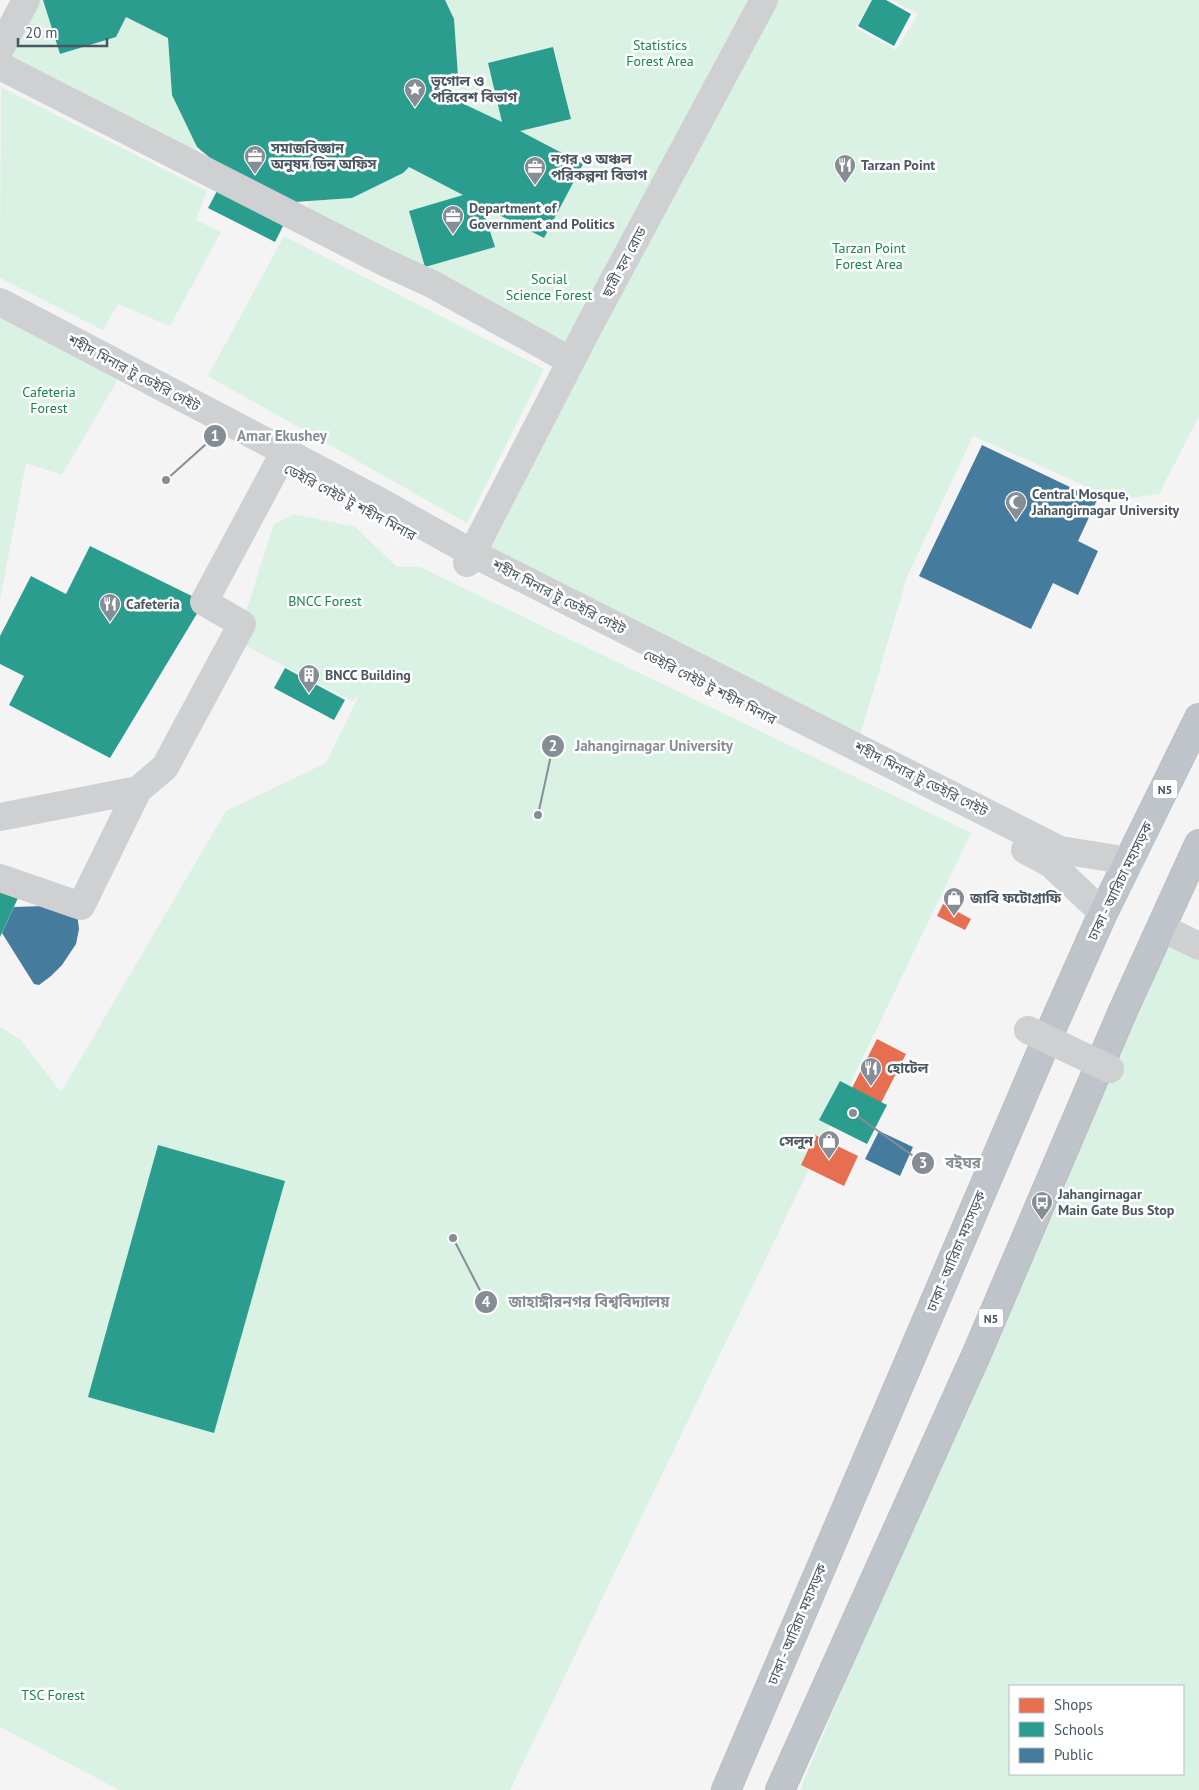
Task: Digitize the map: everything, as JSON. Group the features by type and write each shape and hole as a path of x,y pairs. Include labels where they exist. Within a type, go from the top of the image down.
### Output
{"highway":[{"name":"ঢাকা - আরিচা মহাসড়ক","path":"726,1790 1038,1034 1104,913 1199,718"},
{"name":"N5","path":"780,1790 977,1353 1122,1013 1199,844"}],"street":[{"path":"0,49 26,0"},
{"name":"ছাত্রী হল রোড","path":"470,558 571,361 764,0"},
{"path":"0,66 386,263 432,284 571,361"},
{"name":"শহীদ মিনার টু ডেইরি গেইট","path":"0,302 283,459"},
{"path":"0,318 163,403 283,459 204,602 242,624 165,767 138,790 81,906 0,878"},
{"name":"ডেইরি গেইট টু শহীদ মিনার","path":"283,459 1051,864 1104,913"},
{"name":"শহীদ মিনার টু ডেইরি গেইট","path":"470,558 1060,850 1130,860"},
{"path":"0,816 138,790"},
{"path":"1162,928 1199,946"},
{"path":"1038,1034 1111,1070"}],"green space":[{"path":"26,0 43,0 60,54 116,37 126,17 168,38 172,95 197,147 189,161 0,61"},
{"path":"444,0 748,0 568,355 306,216 309,201 352,198 403,173 409,167 463,195 409,211 425,267 494,247 482,206 544,238 520,131 571,119 554,47 488,63 502,122 449,97 458,76 454,19"},
{"name":"Tarzan Point Forest Area","path":"770,0 872,0 855,28 896,50 918,14 892,0 1199,0 1199,416 1159,494 1117,500 973,436 907,577 857,746 473,553"},
{"path":"1,87 207,191 196,220 221,232 170,326 118,304 103,330 0,278"},
{"path":"284,236 544,369 467,523 208,376"},
{"name":"Cafeteria Forest","path":"0,317 118,379 62,475 26,463 0,600"},
{"path":"294,514 355,527 397,567 420,567 971,833 510,1790 119,1790 0,1727 0,1027 21,1040 61,1092 226,811 326,763 359,695 352,701 234,640 242,624 274,524"},
{"path":"1162,928 1199,945 1199,1790 800,1790"}],"building: Shops":[{"name":"জাবি ফটোগ্রাফি","path":"943,904 971,919 965,930 937,916"},
{"path":"877,1039 906,1054 881,1103 852,1088"},
{"name":"সেলুন","path":"815,1135 858,1156 844,1186 801,1165"}],"building: Schools":[{"path":"43,0 445,0 454,19 458,76 449,97 502,122 488,63 553,47 571,119 520,131 583,164 544,238 482,206 495,247 425,267 409,211 463,195 409,167 403,173 352,198 295,202 275,242 208,208 227,172 197,147 172,95 168,38 126,17 116,37 60,54"},
{"path":"872,0 886,0 911,14 894,46 858,26"},
{"path":"90,546 204,602 110,758 9,705 24,676 0,664 0,636 31,576 66,594"},
{"name":"BNCC Building","path":"285,668 345,700 334,720 274,688"},
{"path":"0,890 18,898 0,937"},
{"path":"840,1081 887,1105 867,1144 819,1120"},
{"path":"158,1145 285,1181 214,1433 88,1397"}],"building: Public":[{"name":"Central Mosque, Jahangirnagar University","path":"982,445 1097,500 1078,541 1098,551 1078,595 1053,583 1031,629 919,576"},
{"path":"76,905 79,929 76,944 62,965 51,976 39,985 34,984 2,933 14,907"},
{"path":"879,1131 913,1147 900,1176 865,1159"}],"place":[{"name":"ভূগোল ও পরিবেশ বিভাগ","path":"415,108"},
{"name":"সমাজবিজ্ঞান অনুষদ ডিন অফিস","path":"255,175"},
{"name":"Tarzan Point","path":"845,184"},
{"name":"নগর ও অঞ্চল পরিকল্পনা বিভাগ","path":"535,186"},
{"name":"Department of Government and Politics","path":"453,235"},
{"name":"Amar Ekushey","path":"166,480"},
{"name":"Central Mosque, Jahangirnagar University","path":"1016,521"},
{"name":"Cafeteria","path":"110,623"},
{"name":"BNCC Building","path":"309,694"},
{"name":"Jahangirnagar University","path":"538,815"},
{"name":"জাবি ফটোগ্রাফি","path":"954,917"},
{"name":"হোটেল","path":"871,1087"},
{"name":"বইঘর","path":"853,1113"},
{"name":"সেলুন","path":"829,1160"},
{"name":"Jahangirnagar Main Gate Bus Stop","path":"1042,1221"},
{"name":"জাহাঙ্গীরনগর বিশ্ববিদ্যালয়","path":"453,1238"}],"park label":[{"name":"Statistics Forest Area","path":"660,54"},
{"name":"Social Science Forest","path":"549,288"},
{"name":"BNCC Forest","path":"325,601"},
{"name":"TSC Forest","path":"53,1695"}]}
